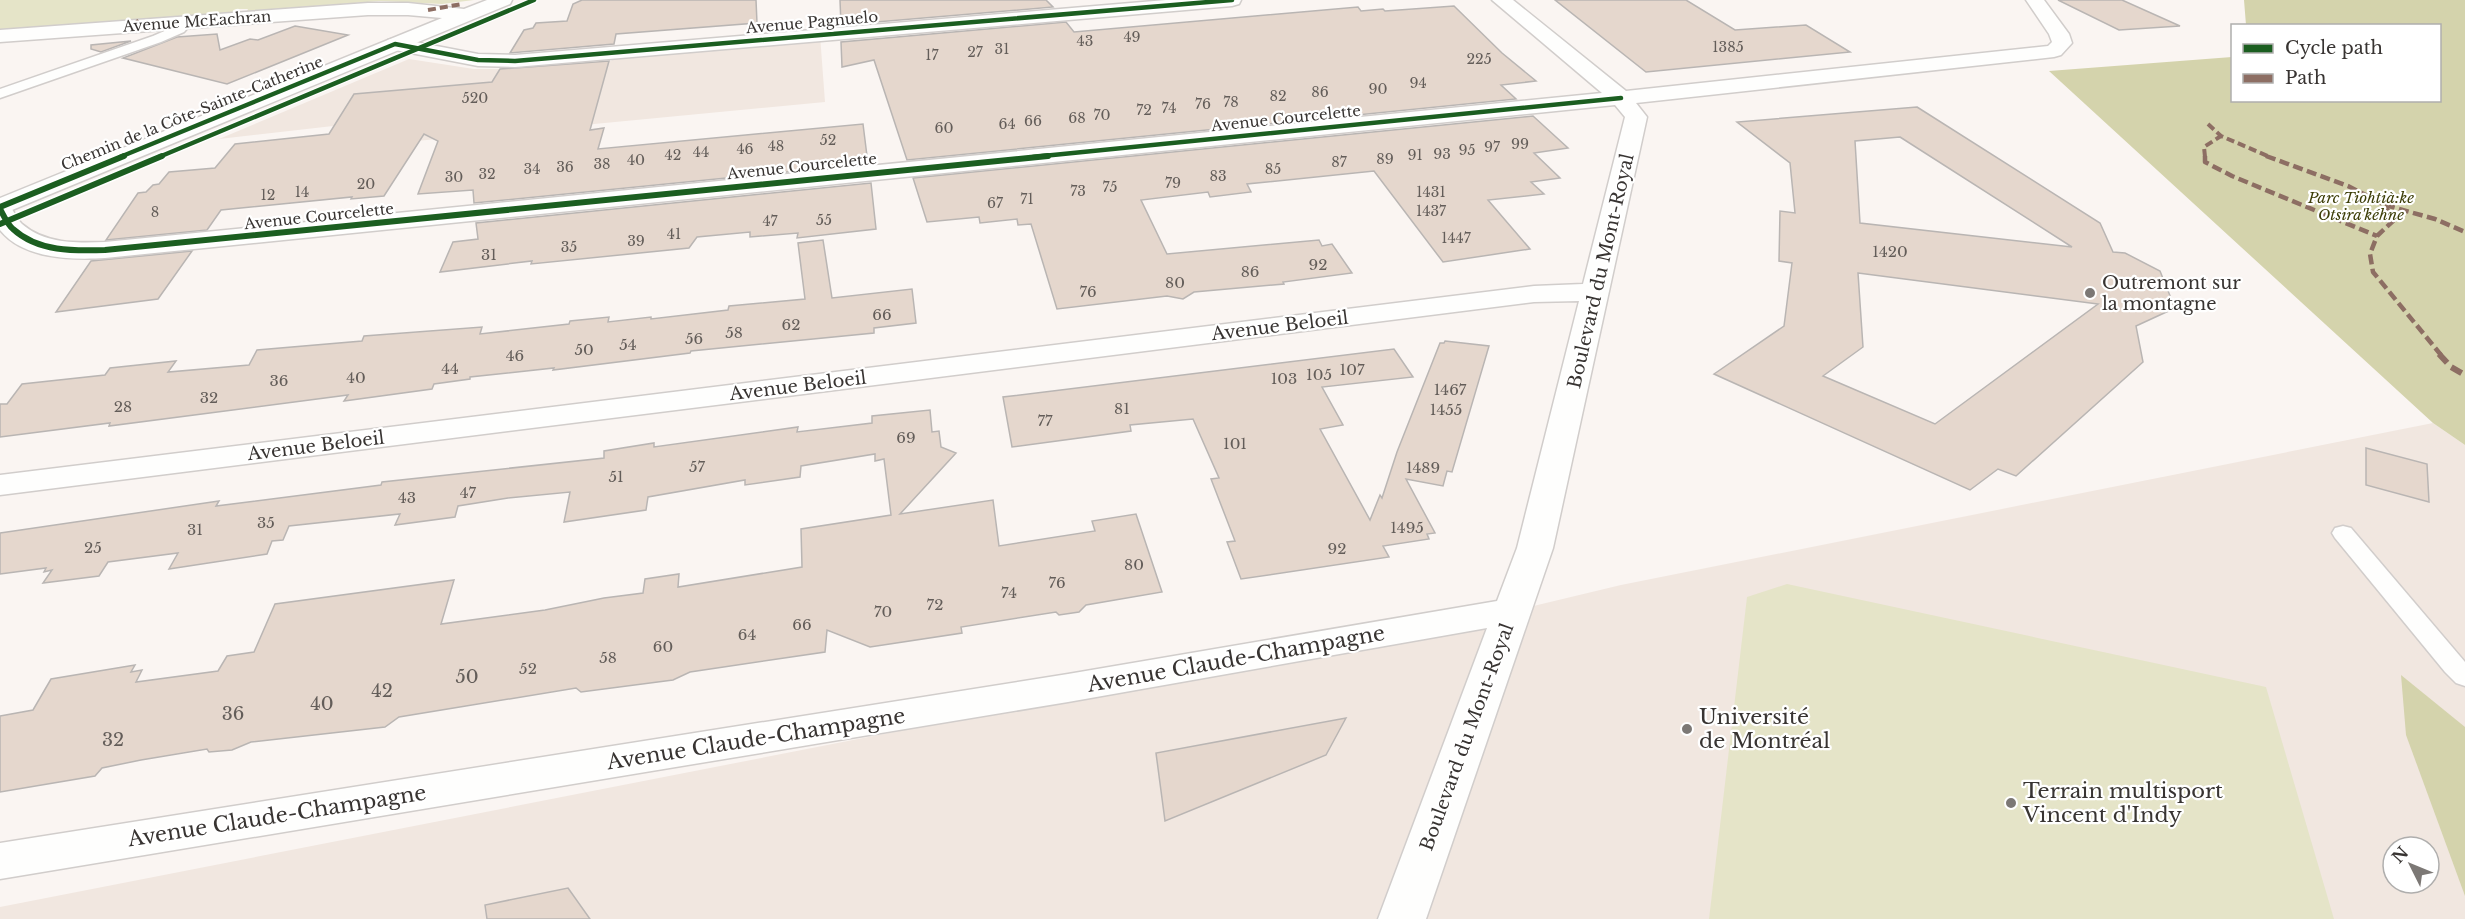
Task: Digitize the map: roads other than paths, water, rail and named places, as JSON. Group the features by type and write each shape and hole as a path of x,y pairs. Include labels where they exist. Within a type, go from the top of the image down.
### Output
{"street":[{"name":"Chemin de la Côte-Sainte-Catherine","path":"0,208 503,0"},
{"name":"Avenue Pagnuelo","path":"395,44 478,60 515,61 1163,3 1232,0"},
{"path":"1501,0 1622,98 2054,51 2062,43 2059,34 2035,0"},
{"name":"Avenue McEachran","path":"0,36 376,8 466,15"},
{"name":"Avenue Courcelette","path":"0,208 14,229 49,246 84,250 136,248 1622,98"},
{"name":"Boulevard du Mont-Royal","path":"1402,919 1535,548 1636,117 1622,98"},
{"name":"Avenue Beloeil","path":"0,485 1511,297 1553,292 1596,292"},
{"name":"Avenue Claude-Champagne","path":"0,861 1068,688 1512,611"}],"lane":[{"path":"0,94 168,34 180,29 187,22"},
{"path":"0,85 28,84"},
{"path":"2343,533 2465,677"}],"place":[{"name":"Outremont sur la montagne","path":"2090,293"},
{"name":"Université de Montréal","path":"1687,729"},
{"name":"Terrain multisport Vincent d'Indy","path":"2011,803"}],"park label":[{"name":"Parc Tiohtià:ke Otsira'kéhne","path":"2361,206"}]}
